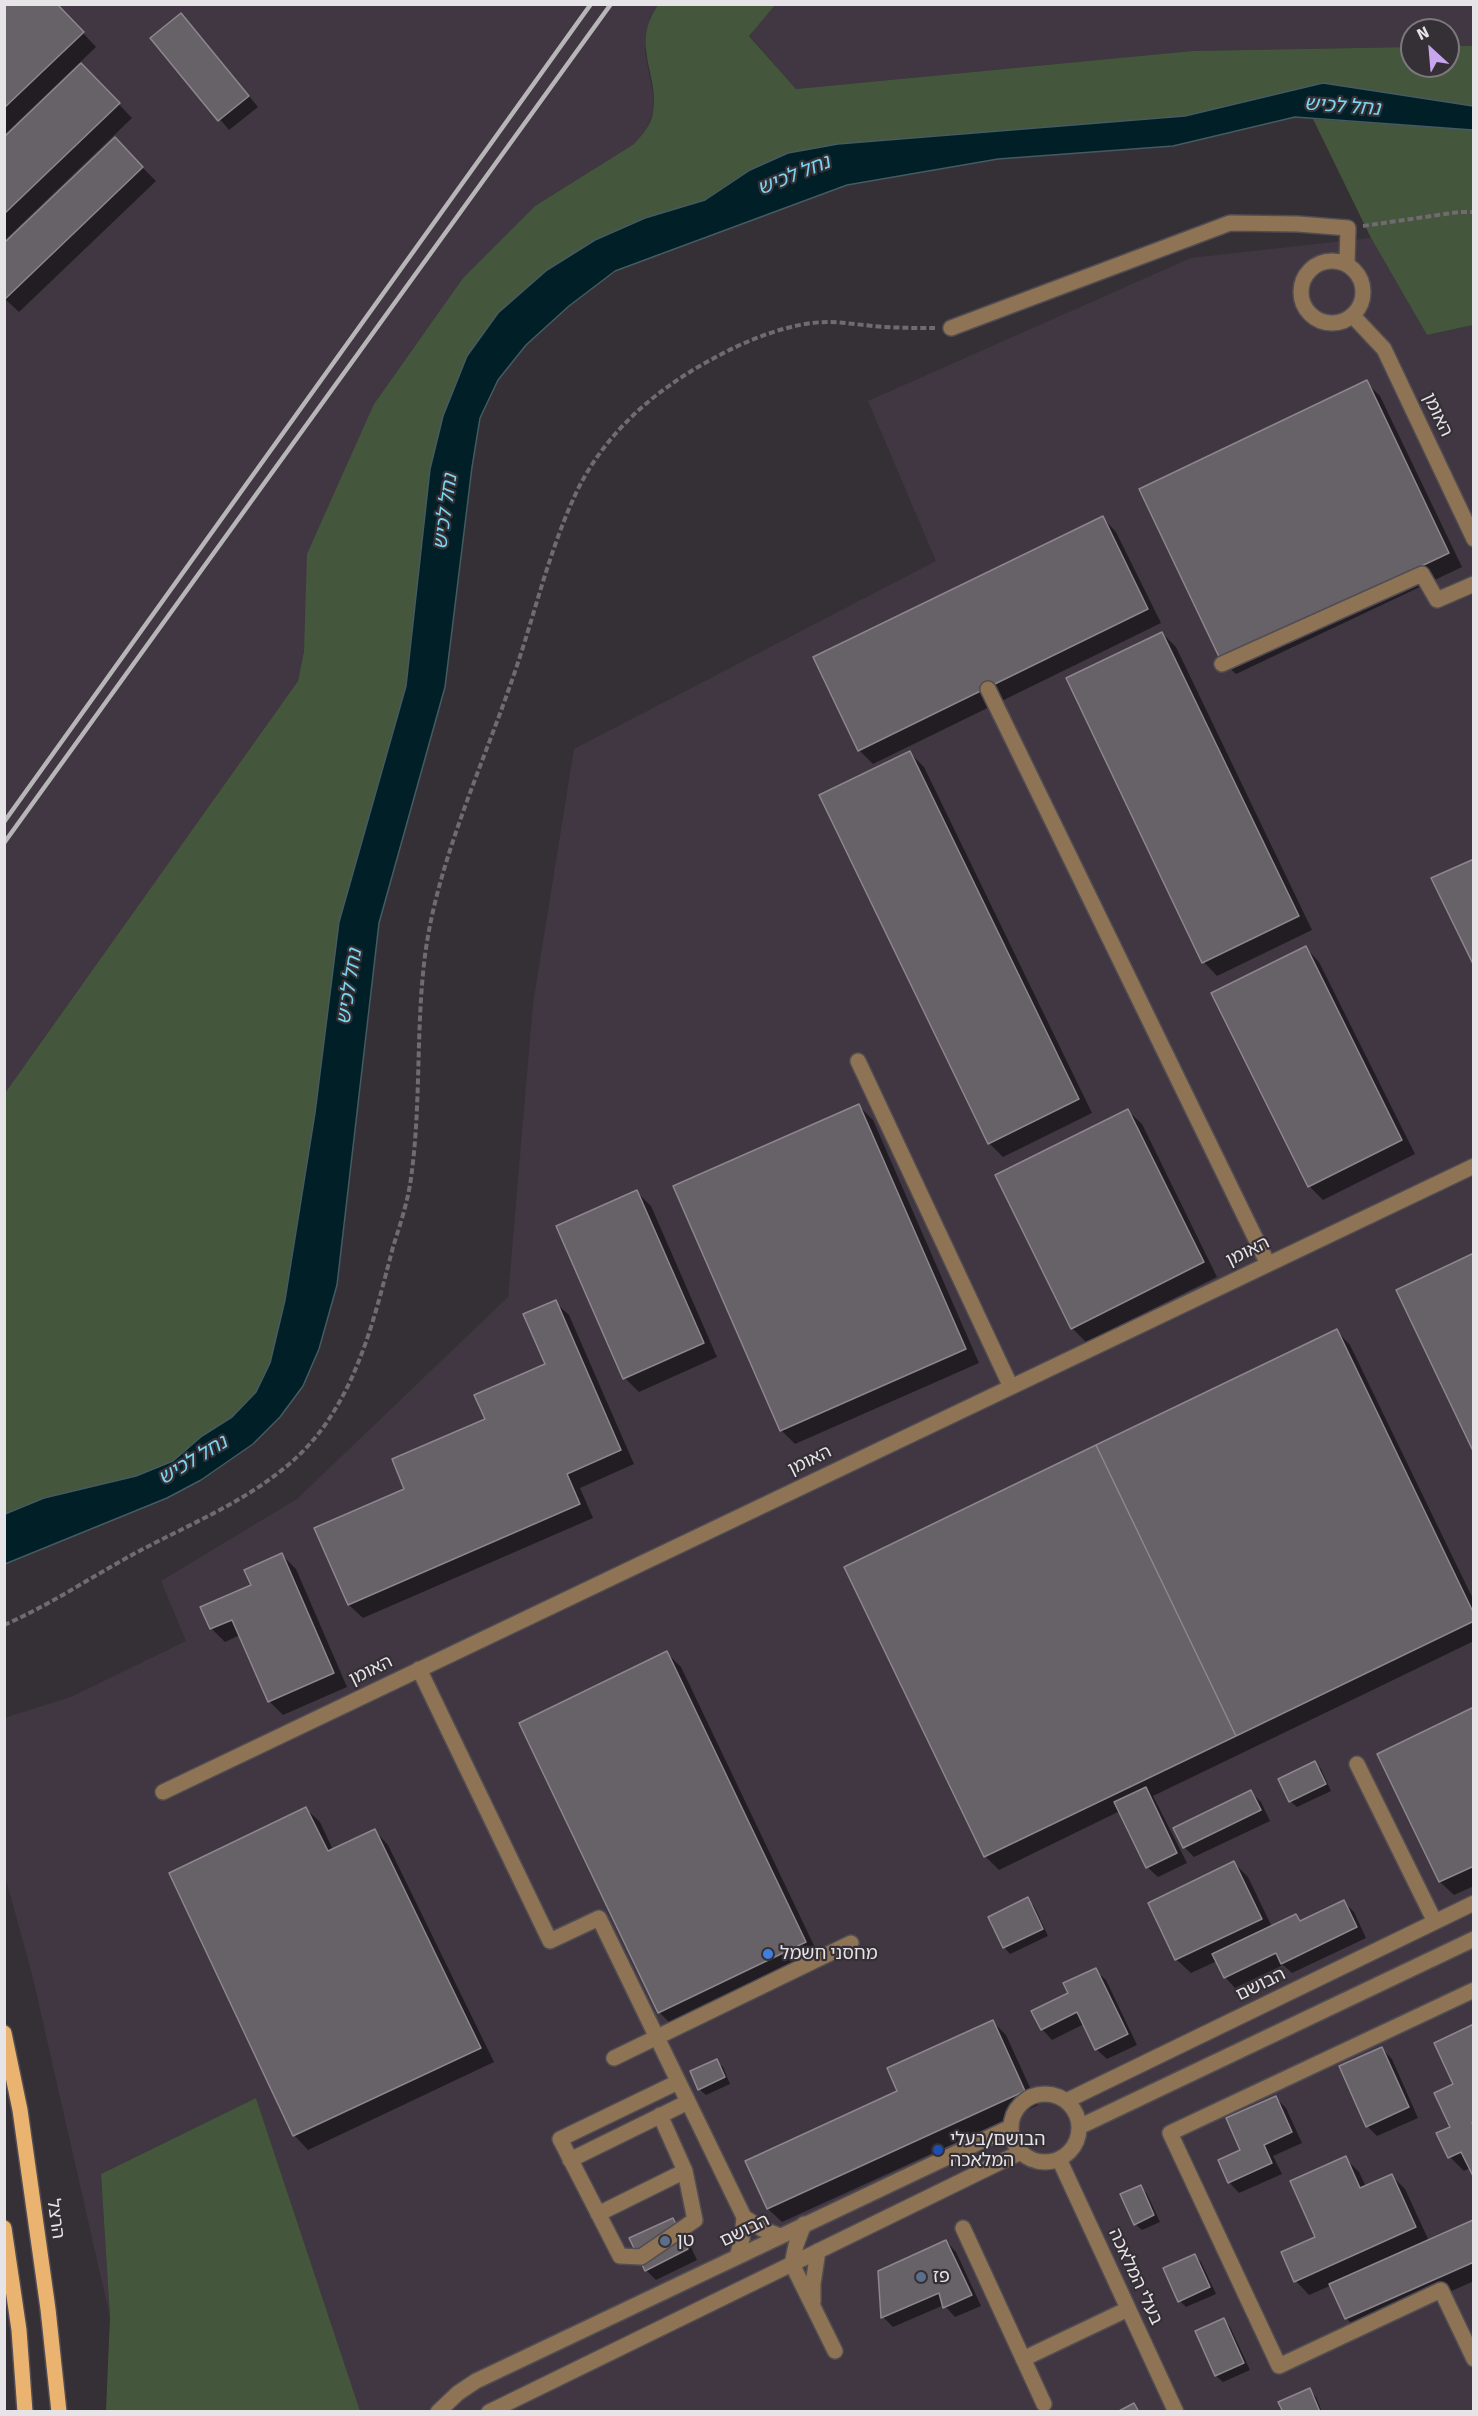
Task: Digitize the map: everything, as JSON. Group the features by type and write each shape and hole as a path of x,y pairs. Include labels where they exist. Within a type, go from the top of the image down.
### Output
{"main road":[{"name":"הרצל","path":"4,2033 20,2110 48,2309 58,2412"},
{"path":"4,2228 19,2330 25,2412"}],"street":[{"path":"951,328 1230,223 1298,224 1348,228 1347,264"},
{"path":"1326,261 1347,264 1355,270 1364,289 1359,308 1353,316 1334,324 1314,319 1302,302 1300,291 1302,281 1316,265 1326,261"},
{"name":"האומן","path":"1353,316 1384,350 1473,539"},
{"path":"1222,664 1422,573 1437,600 1473,584"},
{"path":"988,689 1268,1264"},
{"path":"858,1061 1011,1387"},
{"name":"האומן","path":"163,1792 1473,1166"},
{"path":"419,1669 550,1941 598,1918 744,2217 762,2229 780,2236"},
{"path":"1357,1764 1436,1922"},
{"name":"הבושם","path":"1066,2101 1473,1903"},
{"path":"1079,2127 1473,1939"},
{"path":"614,2058 851,1943"},
{"path":"1473,1990 1170,2133 1279,2366 1441,2290 1473,2359"},
{"path":"660,2115 686,2171 695,2220 641,2257 620,2256 560,2139 678,2082"},
{"path":"1048,2094 1066,2101 1073,2108 1079,2127 1074,2146 1059,2159 1038,2162 1021,2152 1013,2140 1011,2127 1013,2115 1019,2105 1029,2098 1048,2094"},
{"path":"570,2160 688,2102"},
{"name":"הבושם","path":"438,2412 476,2381 1011,2127"},
{"path":"489,2412 1021,2152"},
{"name":"בעלי המלאכה","path":"1059,2159 1176,2412"},
{"path":"598,2214 686,2171"},
{"path":"737,2256 742,2239 744,2217"},
{"path":"804,2224 792,2264 835,2351"},
{"path":"963,2228 1044,2404"},
{"path":"814,2308 813,2284 818,2251"},
{"path":"1023,2359 1128,2309"}],"path":[{"path":"1348,228 1473,212"},
{"path":"4,1625 131,1555 208,1517 262,1485 293,1459 325,1425 350,1382 370,1336 411,1182 424,963 437,896 513,679 558,537 579,487 601,453 628,420 656,394 691,370 740,344 772,332 826,322 900,328 951,328"}],"shaded area":[{"path":"775,4 1474,5 1473,46 1460,46 1460,18 1400,18 1400,47 1192,51 796,89 749,35"},
{"path":"5,5 658,5 650,17 645,52 653,94 653,113 646,130 634,144 535,206 463,278 374,404 304,651 298,681 5,1093"},
{"path":"1371,238 1427,335 1473,325 1473,2411 360,2411 256,2098 101,2174 110,2317 32,1974 5,1876 4,1718 71,1697 186,1641 161,1581 297,1499 508,1297 533,1004 574,749 936,561 868,401 1191,258"}],"green space":[{"path":"658,5 775,5 749,36 796,89 1192,51 1400,47 1400,78 1460,78 1460,46 1473,46 1473,106 1323,83 1185,116 838,144 788,153 750,170 705,200 645,218 595,240 498,313 467,356 443,416 430,469 406,686 339,922 315,1113 285,1300 270,1363 256,1392 232,1417 202,1436 173,1461 136,1476 44,1498 5,1514 5,1093 298,681 304,651 307,554 374,404 463,278 535,206 634,144 648,126 653,113 654,99 646,47 646,33"},
{"path":"1313,119 1473,130 1473,325 1427,335 1371,238"},
{"path":"256,2098 360,2411 106,2411 110,2317 101,2174"}],"water":[{"name":"נחל לכיש","path":"1323,83 1473,106 1473,130 1295,117 1173,146 998,159 847,185 615,271 569,306 526,345 498,380 480,418 445,687 379,923 337,1285 319,1349 303,1386 280,1417 253,1444 201,1480 167,1498 5,1564 5,1514 44,1498 136,1476 173,1461 202,1436 232,1417 256,1392 270,1363 285,1300 315,1113 339,922 406,686 430,469 443,416 467,356 498,313 547,270 595,240 645,218 705,200 750,170 788,153 838,144 1185,116"}],"building":[{"path":"4,4 57,4 84,32 4,108"},
{"path":"181,13 249,96 218,121 150,38"},
{"path":"81,63 120,103 4,214 4,137"},
{"path":"115,137 143,167 4,300 4,243"},
{"path":"1367,380 1449,553 1221,661 1139,489"},
{"path":"1103,516 1148,609 858,751 813,657"},
{"path":"1162,632 1299,916 1202,963 1066,678"},
{"path":"910,751 1079,1099 988,1144 819,795"},
{"path":"1474,859 1474,966 1431,878"},
{"path":"1306,946 1402,1140 1308,1187 1211,993"},
{"path":"859,1104 966,1349 780,1431 673,1186"},
{"path":"1128,1109 1204,1262 1071,1329 995,1175"},
{"path":"637,1190 704,1343 623,1379 556,1226"},
{"path":"1474,1253 1474,1453 1396,1290"},
{"path":"556,1300 621,1450 567,1474 580,1504 348,1605 314,1528 404,1489 392,1459 485,1419 474,1395 545,1364 523,1314"},
{"path":"1337,1329 1474,1614 1474,1621 1236,1736 1096,1445"},
{"path":"1096,1445 1236,1736 984,1857 844,1567"},
{"path":"282,1553 334,1673 268,1702 232,1620 210,1629 200,1607 251,1585 244,1570"},
{"path":"667,1651 806,1942 658,2013 519,1723"},
{"path":"1474,1707 1474,1866 1439,1882 1377,1754"},
{"path":"1315,1761 1326,1784 1289,1802 1278,1779"},
{"path":"1146,1787 1177,1853 1146,1868 1114,1802"},
{"path":"1251,1790 1261,1810 1183,1848 1173,1828"},
{"path":"306,1807 328,1851 375,1829 481,2048 293,2136 169,1873"},
{"path":"1234,1861 1262,1919 1175,1960 1148,1903"},
{"path":"1028,1897 1043,1929 1003,1948 988,1917"},
{"path":"1344,1900 1357,1927 1281,1964 1276,1953 1224,1978 1212,1954 1296,1914 1300,1921"},
{"path":"1096,1968 1128,2034 1095,2050 1077,2012 1041,2030 1031,2011 1068,1993 1063,1983"},
{"path":"993,2020 1025,2091 767,2209 745,2161 897,2091 887,2068"},
{"path":"1474,2024 1474,2122 1472,2123 1474,2127 1474,2178 1461,2152 1448,2158 1436,2133 1450,2127 1434,2093 1453,2084 1434,2043"},
{"path":"1382,2047 1409,2107 1366,2127 1339,2066"},
{"path":"717,2059 725,2077 698,2090 690,2071"},
{"path":"1276,2096 1292,2132 1264,2145 1272,2163 1228,2183 1218,2160 1240,2150 1226,2118"},
{"path":"1346,2156 1360,2188 1392,2174 1416,2227 1294,2282 1281,2252 1315,2237 1290,2181"},
{"path":"1141,2185 1154,2215 1134,2225 1120,2194"},
{"path":"673,2218 688,2249 645,2271 629,2238"},
{"path":"1473,2220 1474,2262 1345,2319 1329,2284"},
{"name":"פז","path":"946,2240 972,2295 943,2308 939,2293 881,2318 878,2271"},
{"path":"1195,2254 1210,2287 1178,2302 1163,2268"},
{"path":"1224,2318 1244,2363 1215,2376 1195,2331"},
{"path":"1310,2388 1320,2412 1283,2412 1278,2402"},
{"path":"1134,2403 1139,2412 1117,2412"}],"railway":[{"path":"4,822 591,4"},
{"path":"4,843 611,4"}],"place":[{"name":"מחסני חשמל","path":"768,1954"},
{"name":"הבושם/בעלי המלאכה","path":"938,2150"},
{"name":"טן","path":"665,2241"},
{"name":"פז","path":"921,2277"}]}
